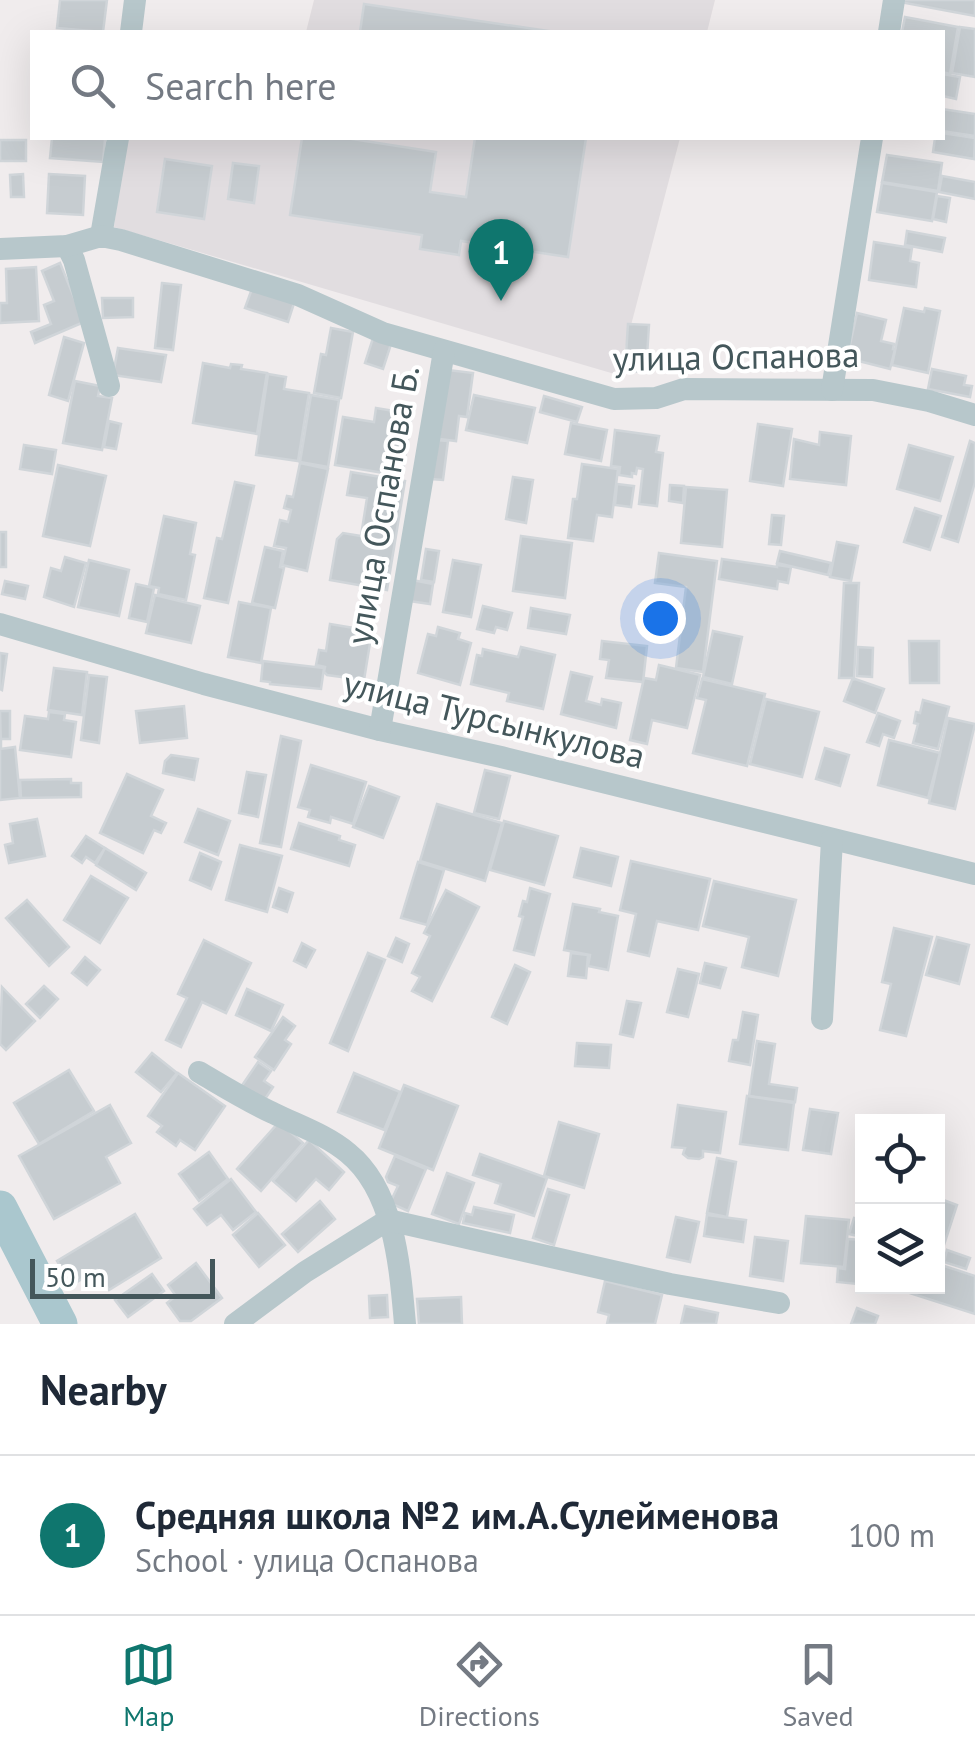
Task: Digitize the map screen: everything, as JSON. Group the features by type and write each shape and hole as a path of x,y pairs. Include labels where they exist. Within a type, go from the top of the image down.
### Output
{"main road":[{"path":"0,1208 60,1324"}],"street":[{"path":"131,30 135,0"},
{"path":"889,30 894,0"},
{"path":"0,250 67,246 101,236 118,140"},
{"path":"832,390 872,140"},
{"name":"улица Оспанова","path":"101,236 298,295 383,333 614,398 656,398 684,390 873,390 975,415"},
{"path":"67,246 109,386"},
{"name":"улица Оспанова Б.","path":"380,730 444,351"},
{"name":"улица Турсынкулова","path":"0,624 380,730 975,874"},
{"path":"822,1020 832,840"},
{"path":"199,1072 348,1153 365,1172 378,1193 398,1250 406,1324"},
{"path":"235,1324 305,1272 388,1220 670,1284 780,1303"}],"shaded area":[{"path":"314,0 715,0 708,30 306,30"},
{"path":"126,140 679,140 618,375 114,227"}],"building":[{"path":"60,0 107,0 103,30 57,28"},
{"path":"975,0 975,16 900,2"},
{"path":"364,4 541,30 360,30"},
{"path":"905,17 958,27 950,74 945,73 945,30 902,30"},
{"path":"960,27 975,29 975,77 952,73"},
{"path":"945,74 960,77 956,99 945,96"},
{"path":"945,109 975,114 975,136 945,131"},
{"path":"945,133 975,138 974,159 933,152 935,140 945,140"},
{"path":"0,140 26,140 26,161 0,161"},
{"path":"52,140 105,140 103,162 50,158"},
{"path":"302,140 359,140 436,152 430,192 466,197 475,140 586,140 568,257 461,241 459,255 420,249 422,235 290,215"},
{"path":"887,155 942,163 938,191 882,182"},
{"path":"165,159 212,166 204,219 157,212"},
{"path":"233,163 259,166 254,203 228,199"},
{"path":"23,174 24,197 11,197 10,175"},
{"path":"49,174 85,176 83,215 47,213"},
{"path":"942,176 975,182 975,199 939,192"},
{"path":"882,183 937,192 932,221 877,212"},
{"path":"937,196 950,198 946,222 933,219"},
{"path":"907,231 945,238 942,252 905,245"},
{"path":"874,242 912,248 910,261 919,263 916,287 869,280"},
{"path":"60,263 84,322 35,343 31,332 51,324 44,305 54,301 42,271"},
{"path":"36,267 39,321 0,323 0,303 7,303 6,269"},
{"path":"162,283 181,285 173,350 155,348"},
{"path":"254,283 296,297 288,322 245,308"},
{"path":"102,298 133,298 133,317 103,318"},
{"path":"904,308 940,311 928,373 892,365"},
{"path":"857,313 886,320 881,341 894,344 890,369 847,358"},
{"path":"628,324 649,325 646,372 625,371"},
{"path":"331,328 353,332 341,398 314,393 321,354 326,355"},
{"path":"64,337 84,343 68,401 49,395"},
{"path":"373,338 391,344 383,369 365,363"},
{"path":"118,348 166,355 161,382 113,375"},
{"path":"203,363 230,368 231,364 242,365 241,369 267,373 257,434 193,423"},
{"path":"932,369 966,376 964,385 972,386 970,397 928,389"},
{"path":"448,370 473,373 467,417 459,416 456,441 439,439"},
{"path":"268,374 286,377 284,389 309,393 298,461 256,455"},
{"path":"75,381 100,386 98,396 112,398 102,450 63,443"},
{"path":"311,395 339,400 328,467 300,462"},
{"path":"474,395 535,408 527,443 466,430"},
{"path":"544,396 582,407 577,422 540,412"},
{"path":"376,408 412,414 402,476 335,465 343,417 374,422"},
{"path":"109,421 121,424 116,449 104,447"},
{"path":"571,423 607,430 601,461 565,454"},
{"path":"758,424 792,429 783,486 750,481"},
{"path":"615,430 659,436 656,452 663,453 657,506 639,504 643,469 637,468 632,477 619,475 620,467 611,466"},
{"path":"820,432 851,436 846,485 790,479 794,439 819,445"},
{"path":"436,440 448,441 443,480 431,479"},
{"path":"970,441 975,443 975,482 958,542 942,537"},
{"path":"24,445 56,450 52,474 20,469"},
{"path":"909,445 953,457 940,501 897,489"},
{"path":"300,463 328,469 307,571 282,565 286,548 274,546 280,520 288,522 291,510 284,508 287,496 293,497"},
{"path":"582,464 618,469 612,517 597,515 593,541 568,538"},
{"path":"58,465 106,476 90,546 43,536"},
{"path":"351,472 405,481 387,590 330,580 337,539 343,533 361,536 367,498 347,495"},
{"path":"513,477 533,480 526,523 506,519"},
{"path":"235,482 254,486 228,603 204,598"},
{"path":"617,484 634,486 631,507 615,505"},
{"path":"670,485 684,486 683,503 669,501"},
{"path":"686,487 727,490 722,547 681,543"},
{"path":"915,508 941,516 930,550 904,542"},
{"path":"772,515 784,516 781,545 769,544"},
{"path":"164,516 196,523 190,554 195,555 186,600 158,594 159,588 149,586"},
{"path":"0,532 6,532 6,567 0,567"},
{"path":"521,536 572,543 565,598 513,591"},
{"path":"837,542 858,546 851,581 830,577"},
{"path":"265,547 283,551 280,567 284,568 275,608 252,603"},
{"path":"426,549 439,551 434,582 421,580"},
{"path":"780,551 831,563 828,575 777,563"},
{"path":"659,553 717,561 703,672 676,668 686,587 655,583"},
{"path":"65,557 86,563 74,607 44,597 51,568 61,571"},
{"path":"722,559 791,567 788,583 778,581 777,589 719,579"},
{"path":"89,560 129,570 119,616 78,607"},
{"path":"453,560 481,565 471,617 443,612"},
{"path":"412,580 433,584 430,604 409,601"},
{"path":"5,581 28,586 25,599 2,594"},
{"path":"844,583 859,583 854,678 839,678"},
{"path":"136,584 154,588 147,622 129,618"},
{"path":"155,595 200,606 191,643 146,633"},
{"path":"239,602 271,608 261,663 228,657"},
{"path":"483,606 512,613 507,630 496,627 494,633 477,629"},
{"path":"531,608 570,615 566,634 528,628"},
{"path":"330,624 372,631 364,680 327,675 325,667 316,665 319,650 326,651"},
{"path":"438,627 460,633 458,639 471,643 460,685 418,673 428,634 436,636"},
{"path":"713,631 742,637 732,684 703,677"},
{"path":"602,641 647,646 643,682 606,678 609,660 600,659"},
{"path":"909,641 939,641 939,683 910,683"},
{"path":"521,647 555,655 543,709 507,701 509,693 471,684 477,655 482,656 483,649 518,657"},
{"path":"858,647 873,648 872,677 857,676"},
{"path":"0,653 7,654 2,690 0,689"},
{"path":"263,661 324,668 321,689 261,681"},
{"path":"659,665 700,675 687,728 652,720 647,744 630,740 644,678 656,680"},
{"path":"54,668 87,672 82,715 48,710"},
{"path":"571,672 592,677 586,701 601,705 602,699 621,703 616,728 561,714"},
{"path":"89,675 107,677 99,743 81,740"},
{"path":"702,679 765,694 747,766 693,753 706,700 697,698"},
{"path":"855,679 884,689 875,713 844,701"},
{"path":"766,699 819,712 802,777 750,764"},
{"path":"923,700 949,707 938,749 913,743 918,724 914,723 916,712 920,713"},
{"path":"184,706 187,738 140,743 136,711"},
{"path":"0,711 10,711 10,739 1,739 1,748"},
{"path":"49,712 65,714 64,720 76,722 71,757 20,750 25,716 48,719"},
{"path":"878,713 900,721 894,738 883,734 879,746 867,742"},
{"path":"948,718 975,724 955,809 929,803"},
{"path":"281,736 301,741 281,847 260,843"},
{"path":"889,740 940,753 928,798 878,785"},
{"path":"15,747 20,798 0,800 0,749"},
{"path":"825,748 849,755 840,786 816,779"},
{"path":"171,755 198,759 194,780 163,773 165,761"},
{"path":"311,765 366,782 353,824 331,817 330,823 308,817 310,810 298,807"},
{"path":"485,770 510,776 499,819 474,813"},
{"path":"247,772 266,775 258,817 239,813"},
{"path":"127,774 163,790 151,816 166,823 161,833 154,830 143,853 100,833"},
{"path":"71,779 71,783 81,783 81,797 21,798 20,780"},
{"path":"369,786 399,797 383,838 353,827"},
{"path":"437,804 502,823 485,881 420,861"},
{"path":"198,809 230,821 218,855 185,842"},
{"path":"37,819 45,856 9,863 5,845 13,843 10,824"},
{"path":"504,821 558,836 544,885 490,870"},
{"path":"299,823 355,845 349,866 291,849"},
{"path":"86,836 105,848 95,863 86,857 82,863 72,856"},
{"path":"240,845 282,856 267,912 226,900"},
{"path":"105,848 146,873 136,890 96,865"},
{"path":"581,848 618,857 611,886 574,877"},
{"path":"200,853 221,862 211,889 190,880"},
{"path":"631,861 710,879 698,930 657,921 649,956 628,951 636,914 620,910"},
{"path":"418,862 444,870 427,925 401,918"},
{"path":"91,876 128,898 100,943 64,920"},
{"path":"714,881 796,900 778,976 742,967 749,937 703,926"},
{"path":"279,888 293,893 287,912 273,907"},
{"path":"530,888 550,894 534,955 514,950 523,917 519,916"},
{"path":"446,890 479,907 432,1001 412,991 420,977 412,973 430,936 424,933"},
{"path":"27,900 69,947 49,966 6,918"},
{"path":"573,904 618,916 608,970 588,966 590,955 564,950"},
{"path":"894,928 932,937 906,1036 880,1030 891,984 882,982"},
{"path":"937,937 969,945 959,984 926,975"},
{"path":"396,938 409,944 402,962 388,956"},
{"path":"204,940 251,963 226,1013 202,1002 181,1047 166,1040 187,998 178,994"},
{"path":"302,943 315,950 306,967 294,961"},
{"path":"368,953 385,960 348,1051 330,1043"},
{"path":"571,953 588,955 586,978 568,976"},
{"path":"85,957 100,970 87,985 72,973"},
{"path":"705,963 726,968 720,988 700,983"},
{"path":"515,965 530,972 507,1024 492,1017"},
{"path":"678,969 699,974 688,1017 667,1012"},
{"path":"44,986 58,999 40,1018 26,1004"},
{"path":"2,987 35,1021 6,1050 0,1044"},
{"path":"247,989 283,1005 271,1031 236,1015"},
{"path":"627,1001 641,1003 633,1037 620,1034"},
{"path":"743,1012 758,1015 750,1065 729,1061"},
{"path":"283,1017 295,1026 285,1040 291,1044 274,1070 255,1057"},
{"path":"757,1041 775,1044 769,1084 797,1088 795,1102 749,1096"},
{"path":"577,1043 611,1045 609,1068 575,1066"},
{"path":"152,1053 177,1073 161,1092 136,1072"},
{"path":"258,1062 271,1071 264,1081 273,1087 263,1102 241,1087"},
{"path":"69,1070 94,1111 39,1144 14,1103"},
{"path":"178,1073 225,1106 195,1150 180,1140 176,1146 157,1132 162,1126 148,1116"},
{"path":"354,1073 400,1092 384,1130 338,1112"},
{"path":"404,1085 458,1106 433,1170 379,1148"},
{"path":"747,1096 794,1103 788,1150 740,1144"},
{"path":"110,1105 131,1143 106,1157 120,1183 54,1219 19,1156"},
{"path":"678,1105 726,1112 720,1153 703,1151 699,1159 688,1158 683,1154 685,1148 672,1147"},
{"path":"810,1109 838,1113 831,1154 803,1150"},
{"path":"279,1122 303,1143 261,1191 237,1169"},
{"path":"559,1122 599,1134 584,1188 544,1176"},
{"path":"309,1140 344,1172 329,1190 316,1179 296,1201 273,1181"},
{"path":"209,1152 228,1179 199,1201 179,1174"},
{"path":"480,1154 547,1178 534,1216 495,1203 501,1184 473,1175"},
{"path":"395,1156 426,1169 408,1211 390,1203 398,1186 386,1177"},
{"path":"717,1158 736,1162 727,1217 707,1213"},
{"path":"447,1173 474,1183 459,1224 432,1214"},
{"path":"231,1179 256,1212 233,1230 221,1215 207,1225 194,1209"},
{"path":"548,1189 569,1195 554,1245 533,1238"},
{"path":"320,1201 335,1219 298,1252 282,1234"},
{"path":"945,1201 957,1205 945,1242"},
{"path":"474,1207 514,1215 510,1233 463,1223 465,1213 472,1215"},
{"path":"258,1213 285,1245 259,1267 233,1235"},
{"path":"135,1214 161,1258 109,1290 97,1270 72,1285 57,1261"},
{"path":"707,1215 746,1220 743,1242 704,1236"},
{"path":"806,1216 849,1220 844,1267 801,1263"},
{"path":"676,1217 699,1222 690,1262 667,1257"},
{"path":"755,1237 788,1241 783,1281 750,1276"},
{"path":"848,1239 855,1240 855,1284 837,1282 838,1268 845,1269"},
{"path":"947,1250 970,1258 966,1269 945,1262"},
{"path":"196,1263 222,1298 191,1321 180,1321 167,1303 176,1296 168,1285"},
{"path":"945,1266 975,1276 975,1314 913,1294 945,1294"},
{"path":"152,1274 164,1291 128,1317 115,1300"},
{"path":"605,1281 662,1295 655,1324 607,1324 609,1315 598,1312"},
{"path":"387,1295 388,1317 370,1318 369,1296"},
{"path":"461,1297 462,1324 419,1324 417,1299"},
{"path":"685,1306 718,1313 716,1324 681,1324"},
{"path":"857,1308 878,1316 875,1324 851,1324"}],"place":[{"name":"Средняя школа №2 им.А.Сулейменова","path":"501,301"}]}
